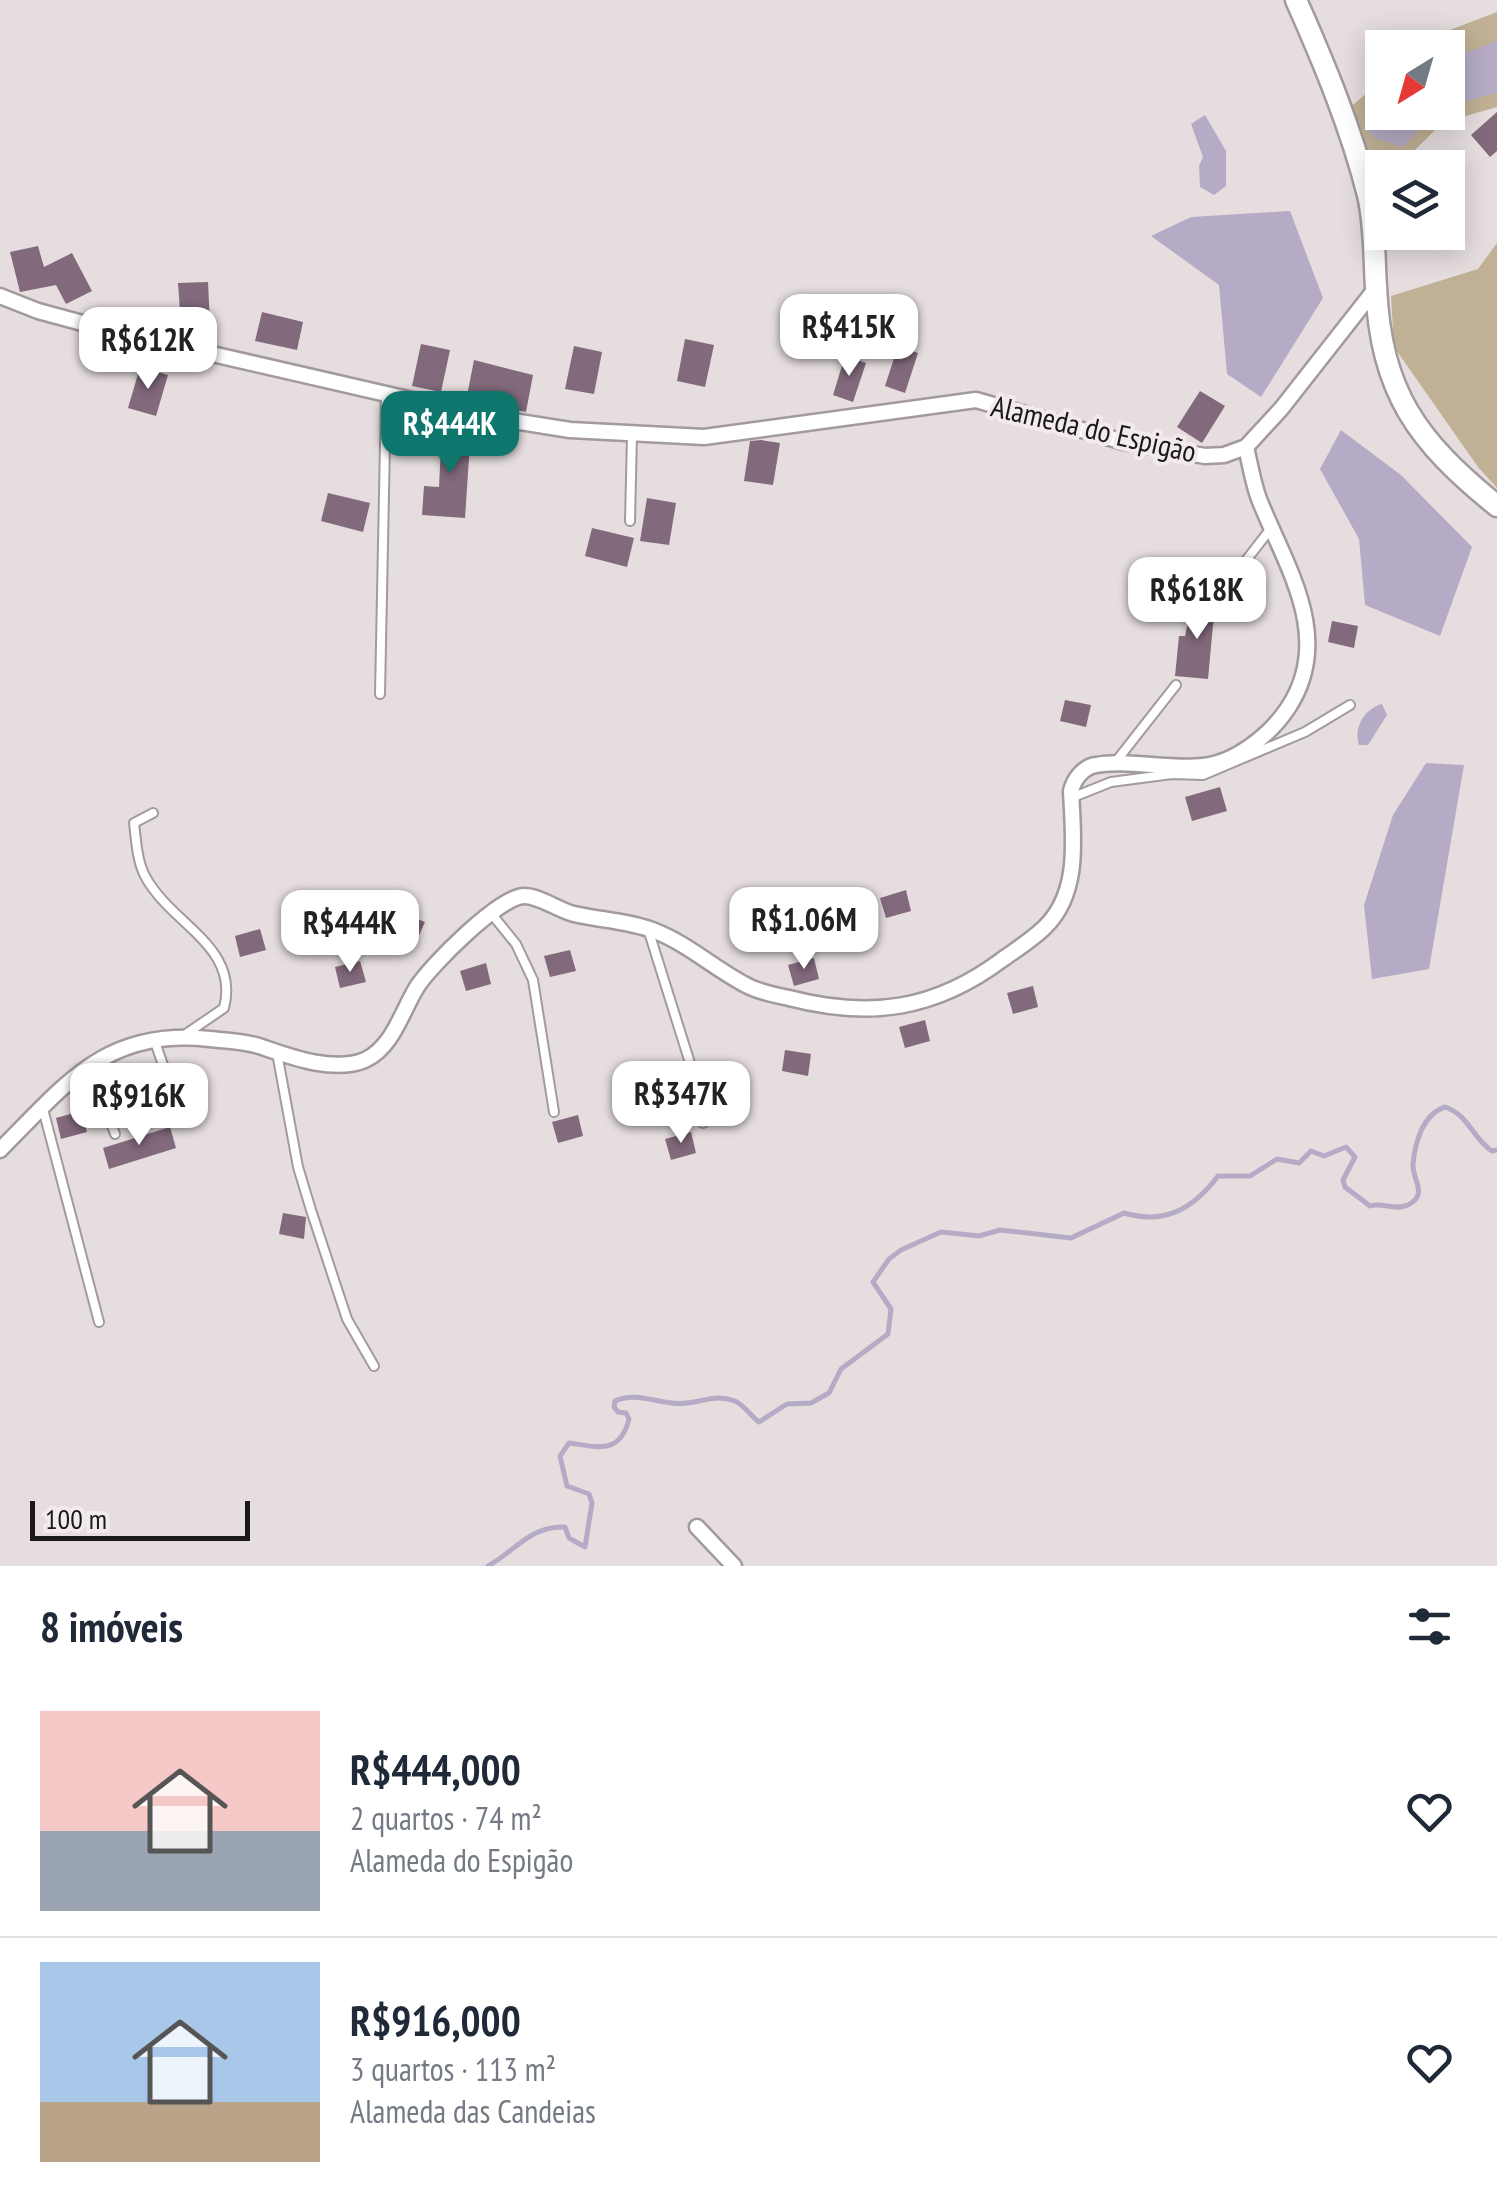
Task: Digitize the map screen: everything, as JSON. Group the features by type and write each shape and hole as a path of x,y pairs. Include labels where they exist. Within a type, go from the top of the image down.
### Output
{"street":[{"path":"1296,0 1329,76 1365,185"},
{"path":"1377,250 1382,342 1403,405 1433,447 1497,506"},
{"path":"0,1150 88,1068 124,1046 153,1038 183,1036 240,1042 329,1064 370,1058 386,1044 418,984 490,912 519,896 532,897 566,912 648,929 713,962 747,986 842,1010 872,1010 966,986 1047,926 1059,910 1074,865 1074,780 1087,768 1114,764 1174,768 1222,762 1238,756 1289,708 1303,678 1308,634 1288,558 1258,496 1246,447 1282,409 1376,288"},
{"name":"Alameda do Espigão","path":"0,296 112,331 518,423 632,435 720,436 976,400 1183,454 1224,454 1246,447"},
{"path":"697,1527 734,1566"}],"lane":[{"path":"380,694 386,394"},
{"path":"630,521 632,435"},
{"path":"1220,594 1272,527"},
{"path":"1114,764 1176,686"},
{"path":"1071,798 1111,782 1172,774 1202,775 1305,732 1350,705"},
{"path":"153,813 134,822 144,874 168,908 222,962 229,988 224,1008 183,1036"},
{"path":"490,912 516,944 533,980 554,1112"},
{"path":"648,929 690,1063 703,1123"},
{"path":"153,1038 173,1094 162,1120"},
{"path":"277,1053 298,1166 311,1210 347,1319 374,1366"},
{"path":"88,1068 108,1096 116,1134"},
{"path":"42,1107 99,1322"}],"shaded area":[{"path":"1497,12 1497,107 1465,116 1465,30 1450,30"},
{"path":"1497,41 1497,92 1465,102 1465,53"},
{"path":"1365,94 1365,130 1435,130 1415,150 1365,152 1348,109"},
{"path":"1205,115 1226,151 1226,186 1214,195 1200,187 1199,166 1203,157 1191,124"},
{"path":"1368,130 1419,130 1403,147 1375,138"},
{"path":"1290,211 1323,298 1261,397 1227,374 1219,285 1151,236 1191,217"},
{"path":"1497,243 1497,488 1394,347 1391,296 1478,269"},
{"path":"1341,430 1401,475 1472,547 1440,636 1365,605 1359,539 1320,469"},
{"path":"1382,704 1387,715 1368,745 1359,745 1362,720"},
{"path":"1426,763 1464,765 1429,969 1372,979 1364,905 1393,815"}],"building":[{"path":"1497,112 1497,151 1490,157 1471,135"},
{"path":"38,246 44,267 72,253 92,291 66,304 56,285 20,292 10,252"},
{"path":"208,282 210,324 181,326 178,283"},
{"path":"262,312 303,322 297,350 255,341"},
{"path":"685,339 714,345 705,387 677,381"},
{"path":"421,344 450,350 441,392 412,386"},
{"path":"574,346 602,352 594,394 565,389"},
{"path":"898,346 918,353 905,393 885,386"},
{"path":"845,356 866,363 853,402 833,395"},
{"path":"474,360 533,375 526,412 466,401"},
{"path":"140,367 168,375 156,416 128,408"},
{"path":"1200,391 1225,406 1202,443 1177,427"},
{"path":"442,426 471,428 465,518 422,515 424,486 439,487"},
{"path":"750,441 780,443 773,485 744,481"},
{"path":"328,493 370,503 363,532 321,521"},
{"path":"647,498 676,503 669,545 640,541"},
{"path":"592,528 634,538 627,567 585,556"},
{"path":"1193,599 1219,605 1208,679 1175,676 1179,636 1185,636"},
{"path":"1332,621 1358,626 1354,648 1328,642"},
{"path":"1065,700 1091,705 1086,727 1060,721"},
{"path":"1220,787 1227,811 1192,821 1185,797"},
{"path":"906,890 911,911 886,918 880,898"},
{"path":"400,912 425,922 416,942 392,932"},
{"path":"260,929 266,950 240,957 235,936"},
{"path":"570,950 576,971 550,977 544,956"},
{"path":"814,958 819,979 794,986 788,965"},
{"path":"360,961 366,982 340,988 335,967"},
{"path":"486,963 491,984 466,991 460,971"},
{"path":"1033,986 1038,1007 1013,1014 1007,993"},
{"path":"925,1020 930,1041 905,1048 899,1027"},
{"path":"785,1050 811,1054 808,1076 782,1071"},
{"path":"81,1111 87,1132 61,1139 56,1118"},
{"path":"578,1115 583,1136 558,1143 552,1122"},
{"path":"170,1127 176,1148 109,1169 103,1148"},
{"path":"691,1132 696,1153 671,1160 665,1139"},
{"path":"283,1213 306,1217 304,1239 279,1234"}],"waterway":[{"path":"488,1566 533,1535 553,1527 565,1527 569,1538 585,1547 592,1503 589,1494 567,1486 560,1456 569,1443 606,1446 620,1439 629,1419 614,1407 615,1401 633,1397 678,1404 722,1398 738,1403 759,1422 787,1404 811,1403 829,1393 841,1369 888,1334 891,1309 873,1282 889,1259 901,1250 941,1232 979,1236 1000,1230 1071,1238 1124,1213 1152,1217 1177,1211 1199,1197 1218,1176 1250,1176 1277,1159 1299,1163 1311,1151 1324,1156 1346,1147 1355,1157 1343,1180 1345,1187 1370,1206 1403,1207 1418,1196 1413,1164 1422,1130 1431,1116 1445,1107 1460,1115 1485,1146 1497,1150"}]}
